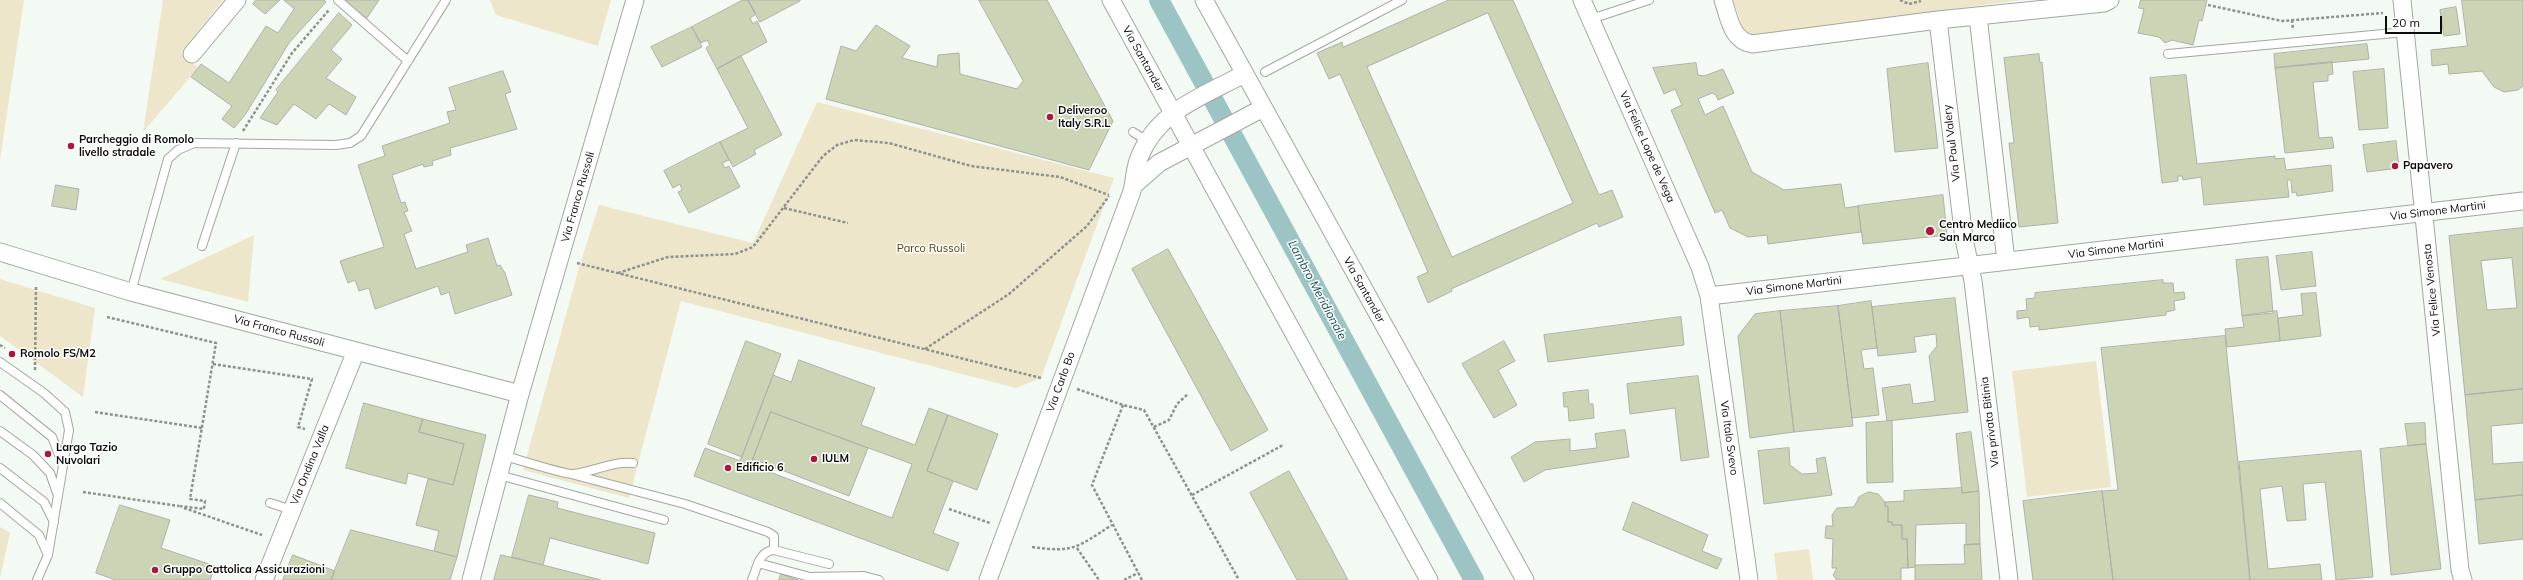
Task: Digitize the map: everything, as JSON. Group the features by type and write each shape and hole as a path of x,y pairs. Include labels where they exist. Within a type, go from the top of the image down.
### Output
{"street":[{"path":"192,54 237,0"},
{"name":"Via Franco Russoli","path":"471,580 520,394 635,0"},
{"name":"Via Santander","path":"1111,0 1178,109 1429,580"},
{"name":"Via Santander","path":"1204,0 1238,77 1525,580"},
{"name":"Via Felice Lope de Vega","path":"1582,0 1700,267 1709,296"},
{"path":"1723,0 1737,38 1743,42 1752,44 1938,20 2104,4 2110,0"},
{"name":"Via Felice Venosta","path":"2402,0 2460,570 2463,580"},
{"path":"1978,16 2006,261"},
{"name":"Via Paul Valery","path":"1938,20 1964,239 1969,265"},
{"name":"Via Carlo Bo","path":"988,580 1134,185 1138,160 1147,141 1153,131 1178,109 1238,77"},
{"name":"Via Carlo Bo","path":"1134,185 1159,163 1258,111"},
{"name":"Via Simone Martini","path":"1709,296 2523,202"},
{"path":"0,252 131,292"},
{"name":"Via privata Bitinia","path":"1969,265 2009,580"},
{"name":"Via Franco Russoli","path":"131,292 520,394"},
{"name":"Via Italo Svevo","path":"1709,296 1749,580"},
{"name":"Via Ondina Valla","path":"264,580 356,351"}],"lane":[{"path":"131,292 168,159 178,150 194,143 350,144 361,136 446,0"},
{"path":"1265,72 1402,0"},
{"path":"1591,19 1649,0"},
{"path":"335,3 408,61"},
{"path":"2168,54 2405,32"},
{"path":"1133,132 1147,141"},
{"path":"202,246 236,144"},
{"path":"0,362 44,393 65,412 69,430 48,555 37,580"},
{"path":"0,395 38,424 52,437 63,466"},
{"path":"0,431 33,455 50,473 58,496"},
{"path":"504,456 685,504 768,532 774,536 774,550"},
{"path":"571,474 592,471 607,465 633,463"},
{"path":"0,468 44,502 54,522"},
{"path":"499,475 664,520"},
{"path":"0,503 39,535 48,555"},
{"path":"270,503 292,510"},
{"path":"752,580 762,554 774,550 829,564"},
{"path":"758,563 810,577 864,576 879,580"}],"path":[{"path":"1900,0 1909,4 1921,1"},
{"path":"236,144 292,53 335,3"},
{"path":"2208,5 2282,21 2383,13"},
{"path":"618,273 668,257 736,254 753,247 823,156 837,145 854,140 889,143 971,166 1060,177 1109,195"},
{"path":"924,349 1009,294 1087,226 1112,190"},
{"path":"784,208 848,223"},
{"path":"576,262 1041,378"},
{"path":"35,371 36,287"},
{"path":"82,492 204,509 205,501 190,499 216,343 107,318"},
{"path":"213,364 312,379 298,427 307,430"},
{"path":"1083,390 1123,405 1144,410 1239,580"},
{"path":"1154,427 1169,420 1177,404 1188,394"},
{"path":"1123,405 1092,485 1142,580"},
{"path":"95,412 202,428"},
{"path":"1192,496 1283,446"},
{"path":"179,506 267,537"},
{"path":"949,509 991,523"},
{"path":"1032,547 1056,550 1077,548 1112,525"},
{"path":"1077,548 1099,580"},
{"path":"1124,580 1138,572"}],"green space":[{"path":"0,0 24,0 0,160"},
{"path":"163,0 223,0 181,53 198,68 143,132"},
{"path":"490,0 611,0 598,46 496,15"},
{"path":"1733,0 2022,0 1746,36"},
{"name":"Parco Russoli","path":"817,102 1114,178 1041,378 1016,388 681,301 629,498 523,470 580,264 599,205 753,243"},
{"path":"254,235 248,302 160,279"},
{"path":"0,279 95,308 83,397 0,336"},
{"path":"2096,361 2111,487 2027,497 2012,371"},
{"path":"0,527 10,533 0,578"},
{"path":"1809,549 1813,580 1777,580 1774,553"}],"building":[{"path":"256,0 280,0 265,14 253,4"},
{"path":"284,0 324,0 326,2 289,43 245,115 234,128 222,119 232,106 191,77 201,64 229,83 266,26 278,33 294,9"},
{"path":"341,0 379,0 367,18"},
{"path":"743,0 748,0 756,14 750,18 753,24 757,21 767,42 717,69 706,48 710,45 707,40 701,43 692,27"},
{"path":"748,0 800,0 800,1 760,22"},
{"path":"979,0 1047,0 1113,121 1089,170 826,99 841,46 856,51 876,25 910,46 902,58 937,67 938,55 959,53 960,74 1017,89 1023,81"},
{"path":"1449,0 1513,0 1599,195 1612,190 1623,217 1599,227 1597,223 1451,289 1452,291 1428,303 1417,277 1428,272 1340,74 1329,79 1317,53 1342,42 1343,47","holes":["1488,13 1573,203 1452,257 1367,67"]},
{"path":"2141,0 2207,0 2202,21 2199,20 2193,45 2172,40 2165,43 2159,37 2138,33 2144,9 2139,8"},
{"path":"2462,0 2523,0 2523,86 2518,90 2504,92 2494,87 2482,71 2449,74 2448,64 2432,66 2431,50 2467,46"},
{"path":"2456,7 2460,34 2444,36 2440,10"},
{"path":"339,13 352,25 331,50 342,59 326,78 356,97 346,115 329,104 316,119 294,104 277,125 260,118 278,92 276,90"},
{"path":"692,27 702,47 662,67 651,47"},
{"path":"2367,44 2369,59 2275,68 2274,54"},
{"path":"2039,54 2040,63 2042,62 2058,223 2019,227 2009,143 2014,143 2004,58"},
{"path":"741,56 782,135 754,150 756,154 733,167 720,142 748,128 717,69"},
{"path":"2332,62 2333,74 2328,75 2328,81 2313,82 2319,138 2332,137 2334,148 2285,153 2275,68"},
{"path":"1696,63 1698,75 1704,76 1723,69 1734,93 1718,100 1716,95 1712,93 1698,99 1705,115 1723,106 1752,172 1784,190 1841,184 1845,208 1858,206 1861,232 1768,244 1767,235 1748,237 1730,228 1722,210 1715,213 1671,110 1682,105 1675,89 1664,94 1653,68"},
{"path":"1928,63 1938,148 1895,152 1887,69"},
{"path":"2384,69 2388,128 2359,130 2353,72"},
{"path":"503,71 511,92 505,94 517,129 450,148 451,155 432,161 433,165 424,167 423,164 392,175 401,203 405,202 408,211 404,212 412,231 404,234 416,269 468,252 466,245 488,238 497,266 500,265 505,273 512,295 455,314 449,292 441,295 438,286 375,309 369,288 359,291 355,280 348,283 340,261 384,247 358,165 385,156 382,146 450,123 447,112 456,110 449,88"},
{"path":"2186,75 2197,164 2275,156 2275,159 2284,158 2286,170 2331,165 2333,191 2297,196 2296,192 2292,193 2291,180 2287,180 2289,197 2204,205 2201,177 2183,180 2182,176 2178,176 2178,181 2162,183 2150,78"},
{"path":"2396,141 2399,168 2367,172 2363,145"},
{"path":"720,142 729,160 722,163 725,168 729,166 740,187 689,213 678,192 682,190 680,184 673,188 664,171"},
{"path":"56,185 79,189 76,210 52,206"},
{"path":"1943,195 1947,235 1863,244 1858,206"},
{"path":"2523,228 2523,389 2465,395 2449,236","holes":["2512,258 2517,308 2487,310 2481,261"]},
{"path":"1168,249 1268,430 1231,451 1132,269"},
{"path":"2312,252 2316,286 2281,290 2276,256"},
{"path":"2268,257 2273,313 2242,316 2236,260"},
{"path":"2163,280 2163,283 2173,283 2174,293 2184,292 2185,299 2174,301 2175,310 2166,312 2166,315 2039,330 2039,326 2030,327 2029,317 2017,319 2017,311 2027,310 2026,299 2035,298 2035,293"},
{"path":"2316,293 2321,336 2280,341 2278,318 2303,315 2301,294"},
{"path":"1955,298 1968,412 1887,421 1882,388 1910,384 1913,404 1935,401 1929,356 1937,346 1936,334 1914,337 1916,352 1878,356 1872,307"},
{"path":"1871,301 1877,348 1861,350 1864,369 1873,368 1879,415 1852,418 1838,306"},
{"path":"1838,306 1853,426 1794,432 1780,311"},
{"path":"1780,311 1794,432 1750,438 1738,336 1755,314"},
{"path":"2277,311 2280,341 2227,347 2225,329 2244,327 2242,316"},
{"path":"1681,317 1684,345 1548,362 1544,335"},
{"path":"2225,336 2250,580 2113,580 2102,491 2118,490 2101,348"},
{"path":"746,341 781,354 742,457 708,444"},
{"path":"1504,341 1515,361 1498,370 1517,405 1494,418 1462,364"},
{"name":"Edificio 6","path":"799,360 875,388 861,425 915,445 929,408 948,415 927,471 953,481 933,533 959,543 948,571 694,476 705,448 740,461 773,375 791,382","holes":["771,412 912,464 892,518 751,465"]},
{"path":"1698,376 1709,457 1681,461 1675,408 1630,414 1627,384"},
{"path":"2523,389 2523,423 2491,426 2493,464 2523,462 2523,495 2475,500 2465,395"},
{"path":"1588,390 1589,404 1593,404 1594,418 1569,421 1568,407 1564,407 1563,393"},
{"path":"364,403 423,419 419,432 464,444 453,485 408,473 406,484 346,468"},
{"path":"771,412 868,448 849,496 753,459"},
{"path":"948,415 998,434 977,490 927,471"},
{"path":"423,419 486,435 457,557 434,551 439,531 416,525 428,479 453,485 464,444 419,432"},
{"path":"1892,421 1893,482 1867,483 1866,423"},
{"path":"2425,423 2426,444 2408,446 2405,424"},
{"path":"1625,430 1629,457 1545,470 1524,482 1511,457 1535,442 1570,439 1570,451 1597,448 1595,434"},
{"path":"1971,432 1979,491 1962,493 1956,434"},
{"path":"2426,444 2441,569 2391,575 2380,449"},
{"path":"1789,448 1790,465 1802,474 1818,473 1816,459 1825,457 1832,495 1764,504 1758,451"},
{"path":"2361,451 2373,577 2336,580 2325,482 2303,484 2306,520 2287,521 2282,486 2260,489 2268,569 2320,564 2322,580 2250,580 2239,462"},
{"path":"1289,471 1348,580 1297,580 1250,493"},
{"path":"1962,488 1962,493 1979,491 1980,544 1966,545 1966,523 1916,525 1915,567 1908,568 1907,539 1902,539 1902,525 1892,525 1892,522 1888,522 1888,507 1885,506 1885,502 1904,501 1904,491"},
{"path":"2102,491 2113,580 2033,580 2023,501"},
{"path":"1869,492 1878,494 1885,502 1885,506 1888,507 1888,522 1892,522 1892,525 1902,525 1902,539 1907,539 1908,568 1901,568 1901,580 1837,580 1833,575 1837,568 1832,568 1833,539 1825,538 1826,526 1833,526 1832,515 1837,508 1854,507 1859,497"},
{"path":"529,495 558,502 557,508 655,533 648,564 550,538 543,565 512,557"},
{"path":"2523,495 2523,539 2479,544 2475,500"},
{"path":"1633,502 1708,535 1702,551 1722,559 1717,569 1623,530"},
{"path":"120,505 170,520 161,548 215,566 210,580 116,580 96,573"},
{"path":"351,530 457,557 450,580 331,580"},
{"path":"1980,544 1982,580 1915,580 1915,565 1965,564 1964,545"},
{"path":"293,555 335,571 331,580 283,580"},
{"path":"501,555 543,565 601,580 494,580"},
{"path":"781,574 798,580 779,580"}],"waterway":[{"name":"Lambro Meridionale","path":"1159,0 1474,580"}],"place":[{"name":"Deliveroo Italy S.R.L","path":"1050,117"},
{"name":"Parcheggio di Romolo livello stradale","path":"71,146"},
{"name":"Papavero","path":"2395,166"},
{"name":"Centro Mediico San Marco","path":"1930,231"},
{"name":"Romolo FS/M2","path":"12,354"},
{"name":"Largo Tazio Nuvolari","path":"48,454"},
{"name":"IULM","path":"814,459"},
{"name":"Edificio 6","path":"728,468"},
{"name":"Gruppo Cattolica Assicurazioni","path":"155,570"}]}
